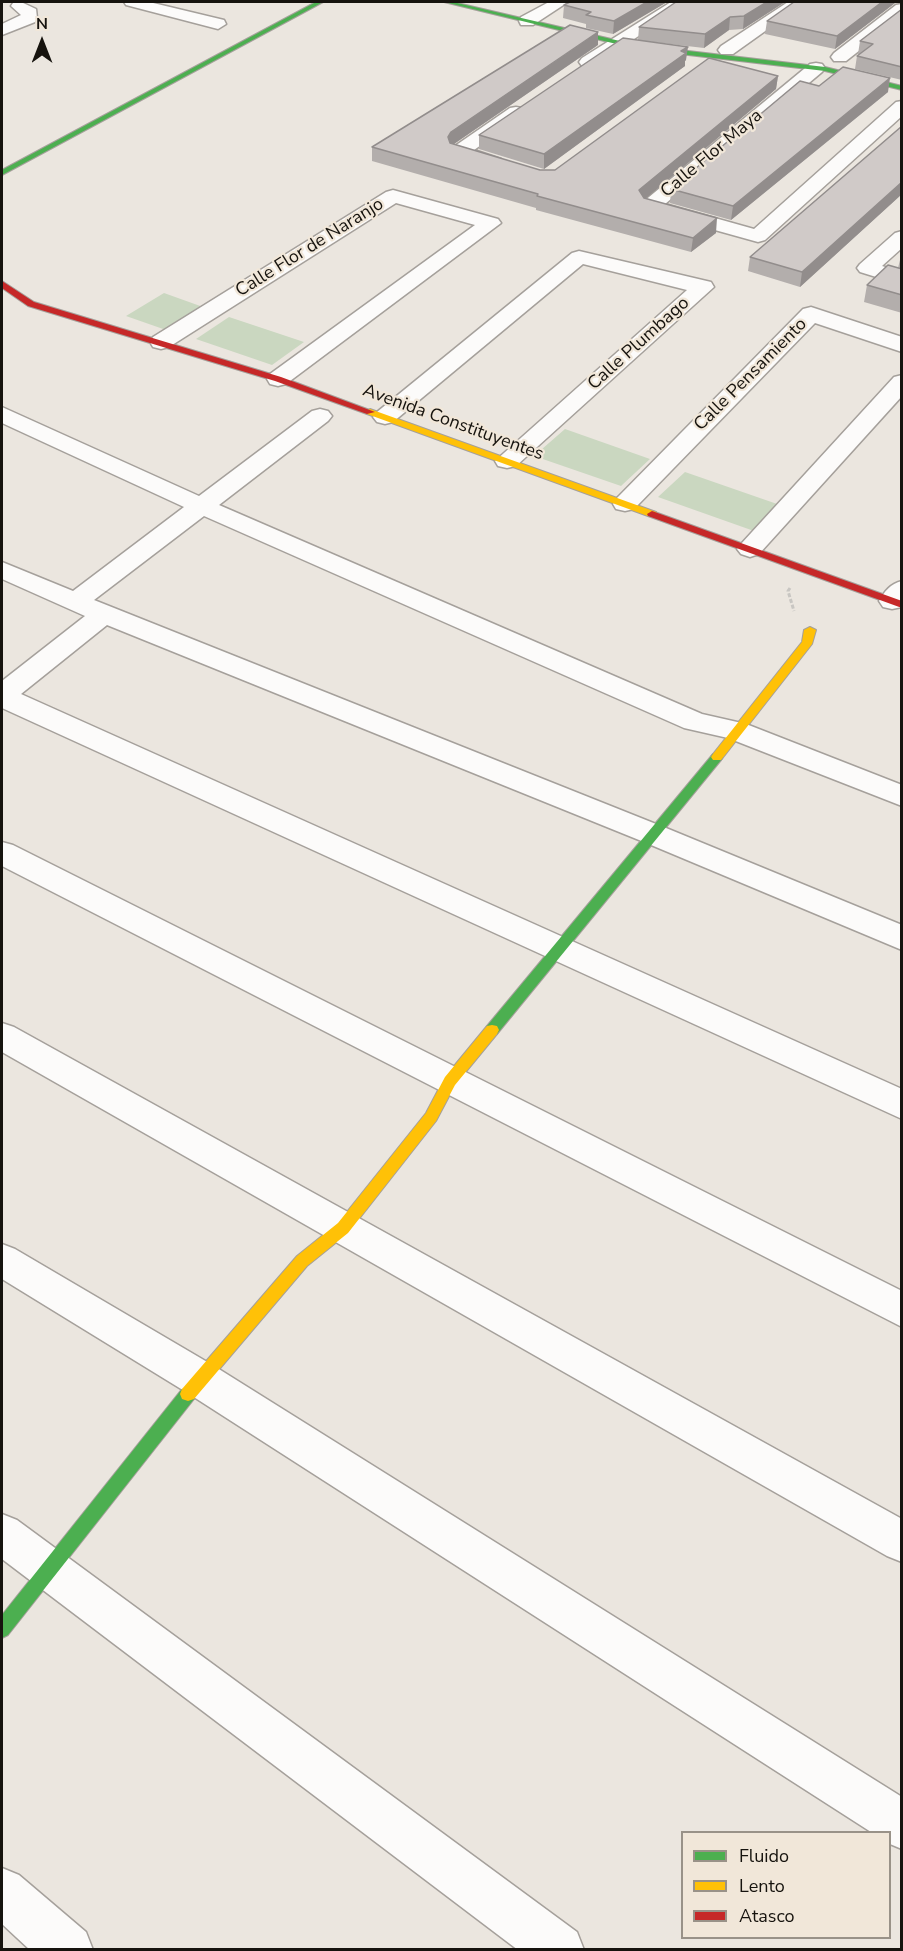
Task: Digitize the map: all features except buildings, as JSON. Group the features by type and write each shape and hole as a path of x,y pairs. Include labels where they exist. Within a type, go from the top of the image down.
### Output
{"main road":[{"path":"2,172 320,2"},
{"path":"449,2 608,42 721,52 816,68 902,87"},
{"name":"Avenida Constituyentes","path":"2,284 32,304 278,379 804,570 898,599"},
{"path":"2,1629 200,1379 302,1261 343,1228 431,1117 450,1081 655,835 808,642 810,630"}],"street":[{"path":"132,2 166,5 193,17 218,24"},
{"path":"513,2 554,5"},
{"path":"576,70 608,42 681,2"},
{"path":"696,69 798,2"},
{"path":"2,30 28,18 30,13 17,3"},
{"path":"527,21 554,5"},
{"path":"193,17 217,6"},
{"path":"840,57 902,9"},
{"name":"Calle Flor Maya","path":"816,68 650,206 758,236 902,106"},
{"path":"514,169 459,152 527,105"},
{"name":"Calle Flor de Naranjo","path":"160,342 393,196 491,223 278,379"},
{"path":"902,237 867,268 902,279"},
{"name":"Calle Plumbago","path":"385,417 579,256 703,287 507,461"},
{"name":"Calle Pensamiento","path":"625,504 811,314 902,345"},
{"path":"750,549 902,382"},
{"path":"2,414 201,506 694,721 736,731 902,796"},
{"path":"75,602 320,416"},
{"path":"2,570 104,614 655,835 902,939"},
{"path":"104,614 2,696 902,1104"},
{"path":"2,853 902,1310"},
{"path":"2,1036 902,1542"},
{"path":"2,1260 200,1379 902,1825"},
{"path":"2,1534 559,1950"},
{"path":"2,1892 68,1950"}],"path":[{"path":"804,570 788,591 791,607 810,630"}],"green space":[{"path":"164,293 203,307 166,330 126,316"},
{"path":"229,317 304,342 272,365 196,339"},
{"path":"565,429 650,459 621,486 534,456"},
{"path":"685,472 780,505 754,531 658,497"}],"traffic: fast":[{"path":"2,173 320,2"},
{"path":"447,2 637,47 825,69 902,88"},
{"path":"492,1030 717,757"},
{"path":"2,1629 188,1394"}],"traffic: slow":[{"path":"370,412 652,514"},
{"path":"717,757 808,642 810,630"},
{"path":"188,1394 302,1261 343,1228 431,1117 450,1081 492,1030"}],"traffic: jam":[{"path":"2,284 31,304 278,379 370,412"},
{"path":"652,514 902,605"}]}
